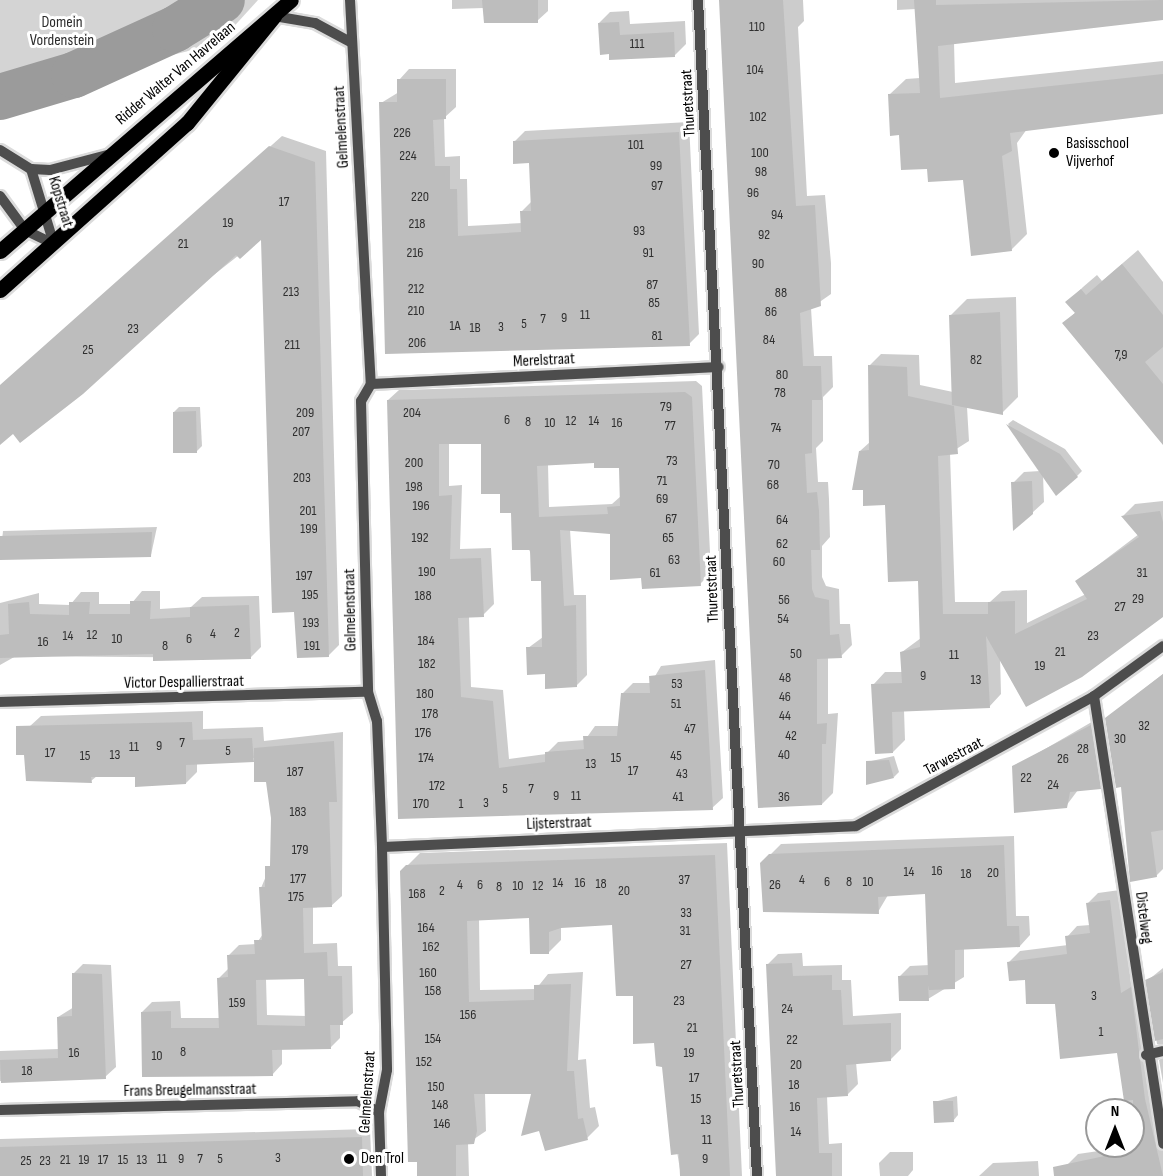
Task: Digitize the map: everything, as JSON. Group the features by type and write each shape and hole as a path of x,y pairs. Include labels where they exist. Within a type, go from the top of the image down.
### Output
{"main road":[{"path":"274,16 291,0"},
{"name":"Ridder Walter Van Havrelaan","path":"0,251 110,154 274,16"},
{"name":"Ridder Walter Van Havrelaan","path":"0,290 188,123 274,16"}],"street":[{"name":"Gelmelenstraat","path":"351,0 371,384 361,401 368,692 377,721 382,847 387,1071 379,1112 381,1176"},
{"name":"Thuretstraat","path":"698,0 719,368 738,832 758,1176"},
{"path":"274,16 315,23 352,43"},
{"name":"Kopstraat","path":"0,150 31,169 76,166 110,154"},
{"name":"Kopstraat","path":"31,169 48,210 54,244"},
{"name":"Kopstraat","path":"0,196 25,230 54,244"},
{"name":"Merelstraat","path":"371,384 719,368"},
{"name":"Tarwestraat","path":"738,832 856,826 1094,696 1163,646"},
{"name":"Victor Despallierstraat","path":"0,702 368,692"},
{"name":"Distelweg","path":"1094,696 1106,755 1146,1055 1163,1144"},
{"name":"Lijsterstraat","path":"382,847 738,832"},
{"path":"1146,1055 1163,1051"},
{"name":"Frans Breugelmansstraat","path":"0,1110 358,1101 379,1112"}],"green space":[{"name":"Domein Vordenstein","path":"0,0 258,0 218,44 0,96"}],"building":[{"path":"482,0 538,0 538,23 484,23"},
{"path":"719,0 783,0 796,206 815,205 821,306 800,313 803,366 821,366 822,400 812,400 812,453 805,454 807,493 817,492 819,511 820,550 811,550 812,589 815,597 829,600 830,635 839,634 842,658 817,659 817,724 827,723 826,744 822,744 822,805 758,808"},
{"path":"914,0 936,0 936,5 1163,0 1163,20 938,46 940,98 1163,74 1163,114 1010,133 1012,151 1002,156 1012,251 971,256 963,180 928,182 927,169 901,170 899,135 890,136 888,94 920,93"},
{"path":"619,22 620,35 674,32 675,57 609,60 609,54 600,55 598,23"},
{"path":"397,79 446,79 446,119 433,120 435,166 450,166 450,189 457,189 458,236 521,232 520,211 531,211 529,163 513,164 513,141 679,132 690,346 385,354 379,102 397,102"},
{"path":"269,146 315,162 329,657 297,658 294,612 272,613 261,240 240,259 236,255 83,394 20,443 13,434 0,445 0,385"},
{"path":"1122,264 1163,315 1163,347 1145,362 1163,384 1163,445 1062,323 1075,313 1065,302 1081,289 1086,295"},
{"path":"1000,312 1003,415 952,405 949,315"},
{"path":"868,365 907,367 908,396 954,406 958,454 938,456 943,614 988,614 988,602 1015,601 1015,634 1087,599 1075,581 1139,537 1121,516 1160,511 1163,522 1163,617 1082,677 1026,707 986,636 990,708 892,712 893,753 875,754 871,684 902,683 900,652 920,647 918,581 888,582 885,505 863,506 863,490 852,490 859,451 869,450"},
{"path":"685,392 692,397 701,586 642,589 641,578 610,580 610,534 560,530 564,606 576,605 577,687 545,689 545,674 527,675 526,647 542,647 541,581 531,581 530,550 512,550 511,513 500,513 500,494 481,494 481,444 439,444 439,496 452,495 450,559 481,558 484,617 458,618 461,697 493,701 499,768 545,762 545,752 584,749 583,736 617,736 621,693 650,693 649,676 705,670 713,810 398,819 387,400","holes":["594,463 594,468 619,468 620,506 607,507 608,514 539,517 537,466"]},
{"path":"196,411 197,453 173,453 173,412"},
{"path":"1006,424 1060,454 1078,477 1056,496"},
{"path":"1032,481 1033,514 1013,531 1011,482"},
{"path":"152,532 151,557 0,560 0,536"},
{"path":"130,601 151,601 150,619 190,617 190,607 249,605 251,659 153,661 153,654 0,658 0,635 9,634 8,604 29,602 30,614 69,615 69,602 90,602 89,614 130,614"},
{"path":"1163,674 1163,830 1151,832 1157,877 1130,882 1121,787 1116,788 1105,718"},
{"path":"192,722 193,740 252,738 254,762 186,765 186,784 135,787 135,777 91,777 92,783 26,781 24,755 16,755 16,726"},
{"path":"1091,725 1101,789 1070,792 1067,808 1014,813 1012,766"},
{"path":"334,741 337,802 329,802 332,907 303,908 304,953 327,952 328,976 342,976 343,1025 330,1025 331,1049 272,1050 273,1076 142,1077 141,1012 171,1011 171,1028 219,1028 217,978 228,977 227,955 255,954 254,940 262,940 259,887 265,887 265,866 270,866 271,818 266,782 254,782 254,748","holes":["304,979 305,1026 257,1025 256,980"]},
{"path":"889,760 894,778 866,785 866,761"},
{"path":"1004,845 1007,926 1019,926 1020,947 955,950 955,989 929,990 928,985 929,1001 899,1001 898,976 928,975 925,894 878,897 879,914 763,912 760,863 769,854"},
{"path":"715,855 730,1176 680,1176 679,1154 671,1155 662,1067 656,1066 654,1043 633,1044 633,996 616,996 612,925 561,928 549,932 549,954 530,954 529,918 467,921 469,1002 534,1000 534,985 571,984 567,1071 574,1071 578,1119 583,1118 588,1140 545,1151 539,1131 521,1136 531,1094 474,1094 477,1131 474,1144 456,1145 456,1176 417,1176 417,1162 408,1162 400,871 406,865"},
{"path":"1110,900 1121,993 1131,987 1145,1098 1124,1098 1117,1053 1060,1059 1055,1004 1026,1004 1025,980 1009,981 1007,962 1067,954 1065,936 1090,933 1086,903"},
{"path":"792,963 793,976 832,975 832,990 841,990 843,1025 891,1023 891,1061 846,1065 848,1096 817,1098 819,1153 832,1153 832,1176 776,1176 766,964"},
{"path":"1163,972 1163,1039 1155,1041 1145,980"},
{"path":"72,973 102,974 106,1079 1,1083 0,1060 58,1058 57,1017 72,1016"},
{"path":"1145,1099 1163,1176 1054,1176 1053,1167 1095,1158 1145,1158"},
{"path":"933,1101 953,1101 954,1122 934,1123"},
{"path":"362,1137 363,1176 0,1176 0,1147"}],"waterway":[{"path":"0,97 74,75 175,29 222,0"}],"place":[{"name":"Basisschool Vijverhof","path":"1054,153"},
{"name":"Den Trol","path":"349,1159"}]}
